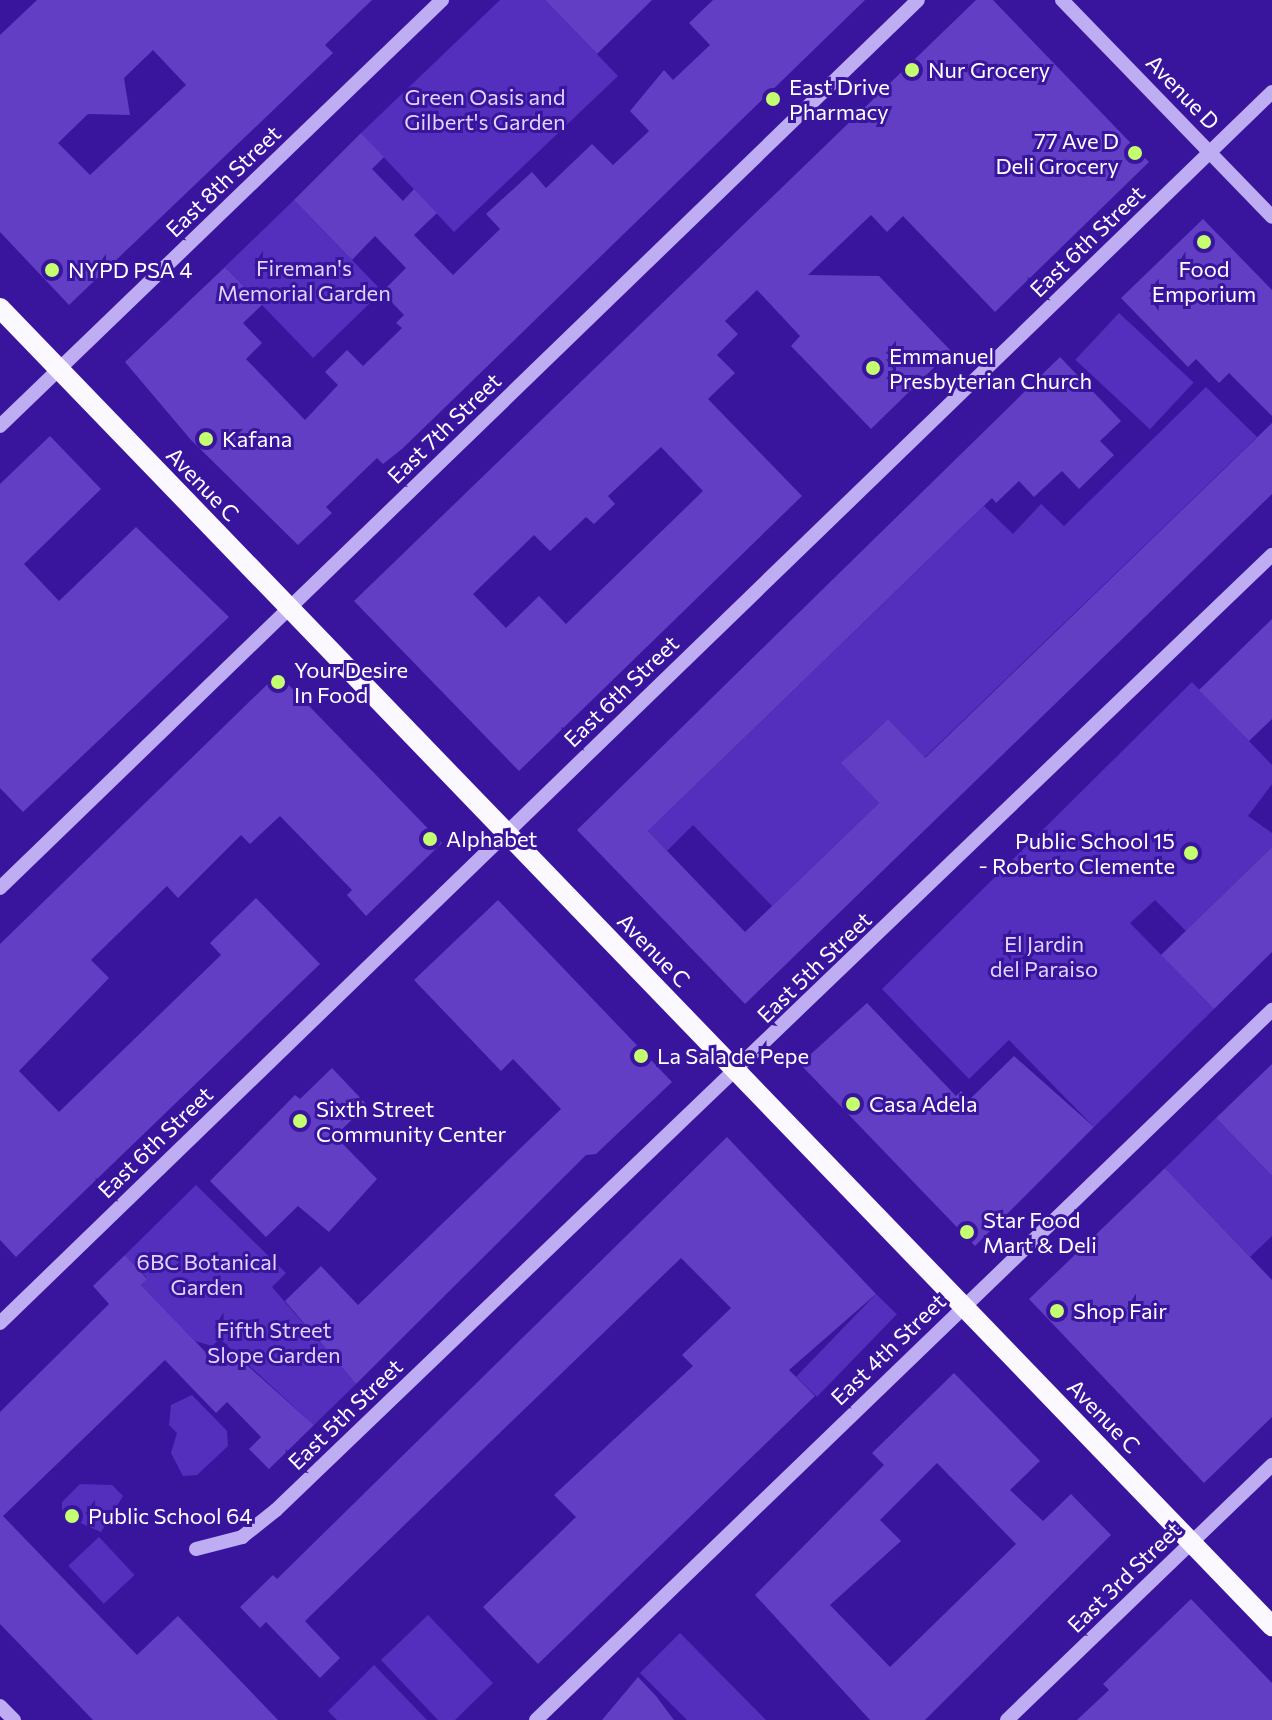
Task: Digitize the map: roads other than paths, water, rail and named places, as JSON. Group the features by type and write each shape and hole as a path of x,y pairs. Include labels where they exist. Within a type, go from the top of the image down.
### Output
{"main road":[{"name":"Avenue C","path":"0,308 1272,1626"}],"street":[{"name":"East 8th Street","path":"0,426 442,0"},
{"name":"East 7th Street","path":"0,888 918,0"},
{"name":"Avenue D","path":"1062,0 1272,217"},
{"name":"East 6th Street","path":"0,1323 1272,92"},
{"name":"East 5th Street","path":"196,1549 242,1537 276,1510 1272,555"},
{"name":"East 4th Street","path":"536,1720 1272,1010"},
{"name":"East 3rd Street","path":"1007,1720 1272,1465"},
{"path":"0,1706 14,1720"}],"place":[{"name":"Nur Grocery","path":"912,70"},
{"name":"East Drive Pharmacy","path":"773,99"},
{"name":"77 Ave D Deli Grocery","path":"1135,153"},
{"name":"Food Emporium","path":"1204,242"},
{"name":"NYPD PSA 4","path":"52,270"},
{"name":"Emmanuel Presbyterian Church","path":"873,368"},
{"name":"Kafana","path":"206,439"},
{"name":"Your Desire In Food","path":"278,682"},
{"name":"Alphabet","path":"430,839"},
{"name":"Public School 15 - Roberto Clemente","path":"1191,853"},
{"name":"La Sala de Pepe","path":"641,1056"},
{"name":"Casa Adela","path":"853,1104"},
{"name":"Sixth Street Community Center","path":"300,1121"},
{"name":"Star Food Mart & Deli","path":"967,1232"},
{"name":"Shop Fair","path":"1057,1311"},
{"name":"Public School 64","path":"72,1516"}],"park label":[{"name":"Green Oasis and Gilbert's Garden","path":"485,108"},
{"name":"Fireman's Memorial Garden","path":"304,280"},
{"name":"El Jardin del Paraiso","path":"1044,956"},
{"name":"6BC Botanical Garden","path":"207,1274"},
{"name":"Fifth Street Slope Garden","path":"274,1342"}]}
